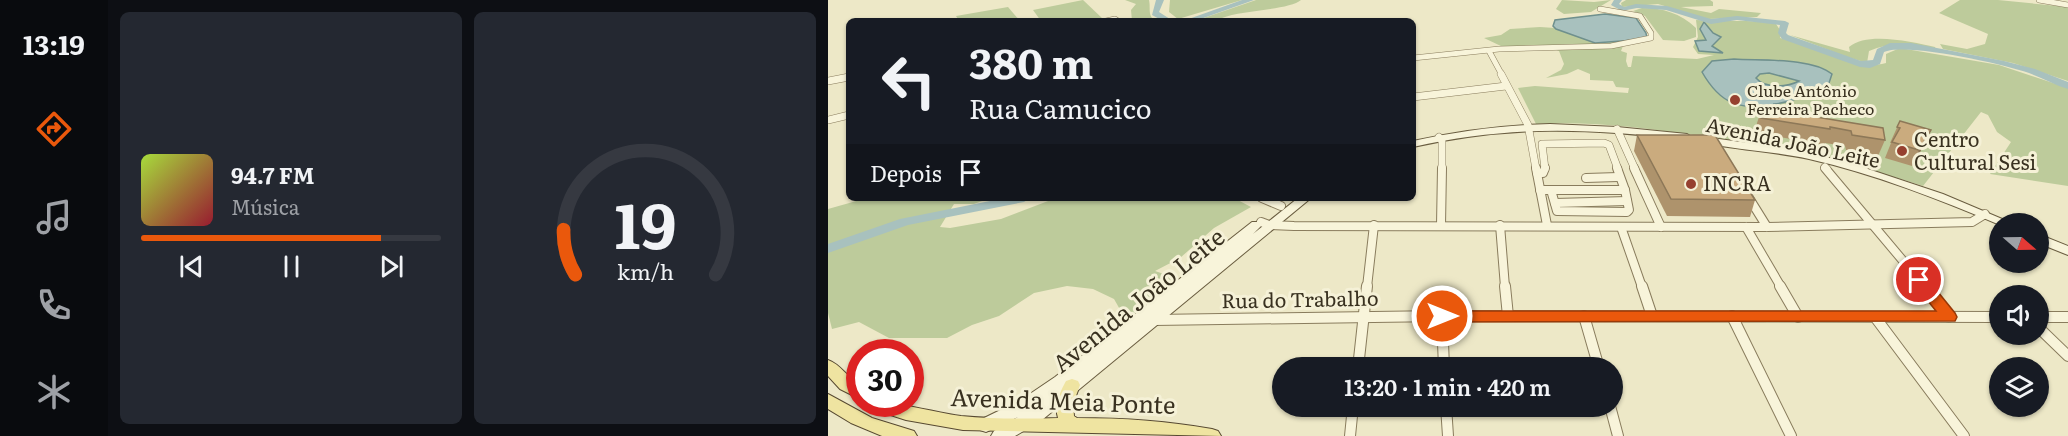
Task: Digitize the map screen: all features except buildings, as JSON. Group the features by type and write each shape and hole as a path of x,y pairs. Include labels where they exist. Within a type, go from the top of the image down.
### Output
{"main road":[{"path":"828,366 846,385"},
{"path":"1072,386 1065,411 1069,422 1077,425"},
{"path":"828,401 848,415 867,424 908,436"},
{"name":"Avenida Meia Ponte","path":"914,417 984,426 1077,425 1133,431 1165,428 1212,436"}],"street":[{"path":"2039,0 2068,5"},
{"path":"1416,58 1640,42 1651,38 1651,33 1640,16 1600,9"},
{"path":"1489,51 1528,127 1547,225"},
{"path":"828,80 846,76"},
{"path":"1416,97 1506,86"},
{"path":"828,120 846,116"},
{"name":"Avenida João Leite","path":"1416,143 1528,127 1618,131 1793,153 1865,171 1945,198 1989,219"},
{"path":"1618,131 1661,227"},
{"path":"1440,139 1441,225"},
{"name":"Avenida João Leite","path":"1416,148 1440,139"},
{"path":"1537,173 1543,173 1545,170 1542,145 1544,143 1607,143 1618,177 1625,190 1629,210 1627,212 1559,212 1556,211 1551,190"},
{"name":"Avenida João Leite","path":"1715,144 1825,167 1899,187 1989,217"},
{"path":"1534,158 1543,155"},
{"path":"1825,167 1949,317"},
{"path":"1586,178 1618,177"},
{"path":"1742,187 1767,227"},
{"path":"1540,190 1625,190"},
{"name":"Avenida João Leite","path":"1265,223 1300,201"},
{"name":"Avenida João Leite","path":"1000,436 1020,426 1072,386 1148,318 1265,223 1287,202"},
{"path":"1265,223 1767,227 1972,222 1983,215"},
{"path":"1360,357 1374,225"},
{"path":"1500,225 1508,316"},
{"path":"1621,227 1652,316"},
{"path":"1746,227 1798,317"},
{"path":"2049,243 2068,251"},
{"path":"2049,248 2068,257"},
{"path":"1442,316 1444,357"},
{"path":"1584,316 1596,357"},
{"path":"1732,316 1791,436"},
{"path":"1875,317 1964,436"},
{"name":"Rua do Trabalho","path":"1148,318 1989,317"},
{"path":"2049,317 2068,317"},
{"name":"Avenida João Leite","path":"984,426 1027,405 1148,318"},
{"path":"2049,338 2068,356"},
{"path":"1350,436 1352,417"},
{"path":"1447,417 1448,436"},
{"path":"1613,417 1618,436"}],"green space":[{"path":"1083,0 1102,18 1039,18 1033,10"},
{"path":"1125,0 1149,0 1152,18 1132,18 1131,10 1136,4"},
{"path":"1170,0 1242,0 1181,18 1177,18 1169,12"},
{"path":"1256,0 1301,0 1287,6 1222,18 1204,18"},
{"path":"1562,0 1594,2 1611,0 1591,12 1564,14 1556,9"},
{"path":"1626,0 1710,0 1713,6 1681,7 1711,13 1719,9 1761,13 1757,17 1708,19 1658,4 1622,7 1621,3"},
{"path":"1960,0 1998,0 2068,7 2068,81 2013,63 1943,49 1940,44 1967,49 1985,44 1988,34 1939,13"},
{"path":"1008,7 1017,18 957,18 956,16"},
{"path":"1642,8 1664,10 1677,15 1696,28 1696,37 1684,41 1663,40 1645,16 1633,11"},
{"name":"Clube Antônio Ferreira Pacheco","path":"1696,20 1776,24 1782,33 1780,38 1862,65 1886,63 1886,54 1900,48 1999,65 2068,88 2068,186 1990,174 2011,142 1997,132 1988,115 1981,112 1923,186 1896,177 1785,150 1728,140 1618,126 1577,123 1536,124 1518,88 1535,86 1628,93 1629,88 1616,87 1613,81 1590,80 1590,74 1578,69 1567,74 1546,78 1561,70 1564,64 1559,51 1546,46 1503,47 1484,38 1501,35 1510,29 1540,27 1555,28 1595,43 1625,41 1621,51 1627,53 1626,61 1628,67 1631,67 1633,56 1697,59 1714,55 1698,54 1693,47 1698,37"},
{"path":"1790,35 1850,52 1849,47 1857,42 1878,39 1915,43 1935,47 1936,50 1910,45 1886,46 1869,51 1867,63"},
{"path":"856,201 982,201 974,204 954,204 940,227 950,228 1001,219 1048,201 1240,201 1251,207 1214,228 1180,258 1155,271 1176,278 1126,320 1114,299 1093,289 1067,286 1034,293 999,316 972,325 947,338 889,338 859,322 832,329 828,313 828,209"}],"water":[{"path":"1605,14 1636,18 1646,33 1647,39 1595,43 1553,26 1555,20"},
{"path":"1704,22 1713,33 1721,37 1712,46 1723,53 1699,51 1695,41 1706,40 1700,29"},
{"path":"1734,59 1799,62 1832,74 1829,83 1809,94 1774,104 1776,108 1752,107 1724,99 1709,84 1702,72 1712,61","holes":["1769,73 1799,81 1777,86 1765,84 1756,78 1760,74"]}],"waterway":[{"path":"1160,0 1155,13 1164,18"},
{"path":"1196,18 1250,0"},
{"path":"1618,0 1615,5 1622,9 1631,9 1636,6 1667,8 1711,22 1737,18 1785,23 1782,33 1785,37 1860,64 1870,65 1877,62 1880,51 1890,46 1911,46 2001,63 2032,71 2068,86"},
{"path":"828,249 905,222 1009,201"}],"place":[{"name":"Clube Antônio Ferreira Pacheco","path":"1735,100"},
{"name":"Centro Cultural Sesi","path":"1902,151"},
{"name":"INCRA","path":"1691,184"}],"route":[{"path":"1442,316 1949,317 1919,280"}]}
